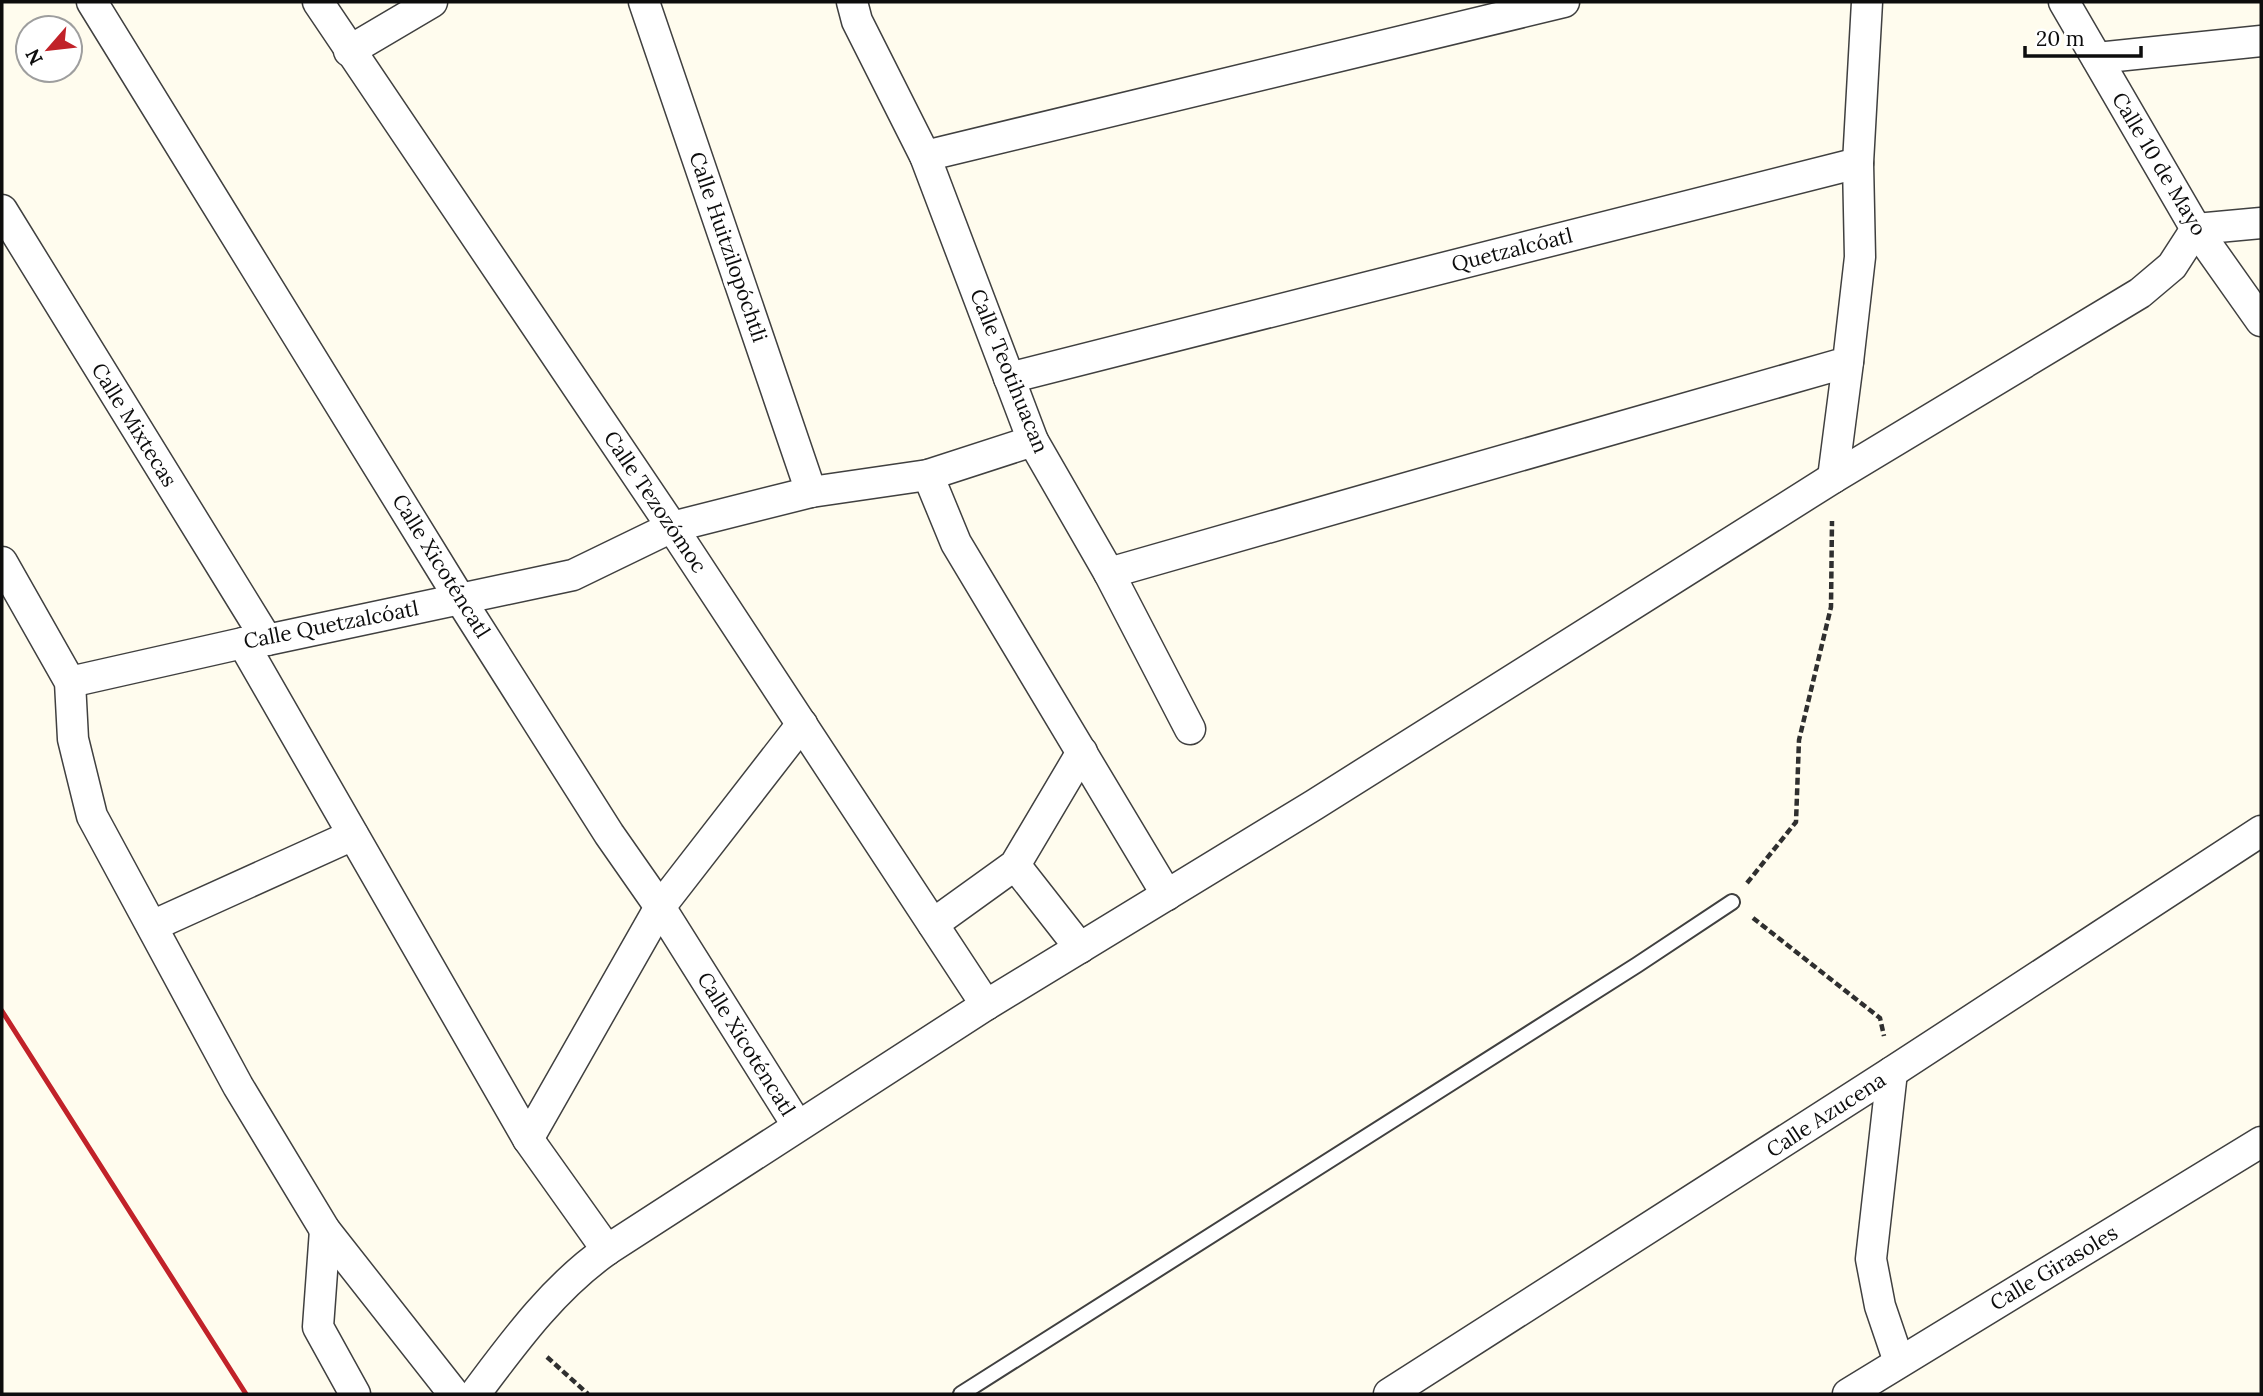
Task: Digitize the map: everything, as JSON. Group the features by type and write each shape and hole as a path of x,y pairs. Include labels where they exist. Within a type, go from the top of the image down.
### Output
{"street":[{"name":"Calle Xicoténcatl","path":"92,2 460,599 609,834 660,907 797,1125"},
{"name":"Calle Tezozómoc","path":"318,2 672,527 986,1005"},
{"path":"349,51 432,2"},
{"name":"Calle Huitzilopóchtli","path":"644,2 811,492"},
{"name":"Calle Teotihuacan","path":"852,2 857,21 925,156 1033,441 1110,573 1190,729"},
{"path":"925,156 1564,2"},
{"path":"1833,478 1860,257 1858,163 1867,2"},
{"name":"Calle 10 de Mayo","path":"2064,2 2196,229 2261,321"},
{"path":"2097,58 2261,41"},
{"name":"Quetzalcóatl","path":"1009,378 1858,163"},
{"name":"Calle Mixtecas","path":"2,210 255,641 353,835 528,1139 607,1250"},
{"path":"475,1394 521,1333 584,1266 797,1125 1833,478 2140,293 2172,266 2196,229 2261,223"},
{"path":"1110,573 1848,362"},
{"name":"Calle Quetzalcóatl","path":"70,682 573,575 672,527 811,492 928,475 1033,441"},
{"path":"928,475 956,543 1167,895"},
{"path":"2,562 70,682 73,739 92,816 239,1086 325,1230 454,1394"},
{"path":"528,1139 660,907 802,724"},
{"path":"933,924 1015,865 1082,752"},
{"name":"Calle Azucena","path":"1389,1394 1892,1072 2261,831"},
{"path":"152,926 353,835"},
{"path":"1015,865 1080,948"},
{"path":"1892,1072 1871,1259 1880,1306 1899,1362"},
{"name":"Calle Girasoles","path":"1848,1394 2261,1142"},
{"path":"325,1230 318,1327 355,1394"}],"lane":[{"path":"961,1394 1732,902"}],"path":[{"path":"1833,478 1831,607 1799,740 1796,822 1732,902 1880,1018 1892,1072"},
{"path":"521,1333 588,1394"}],"railway":[{"path":"2,1011 246,1394"}]}
